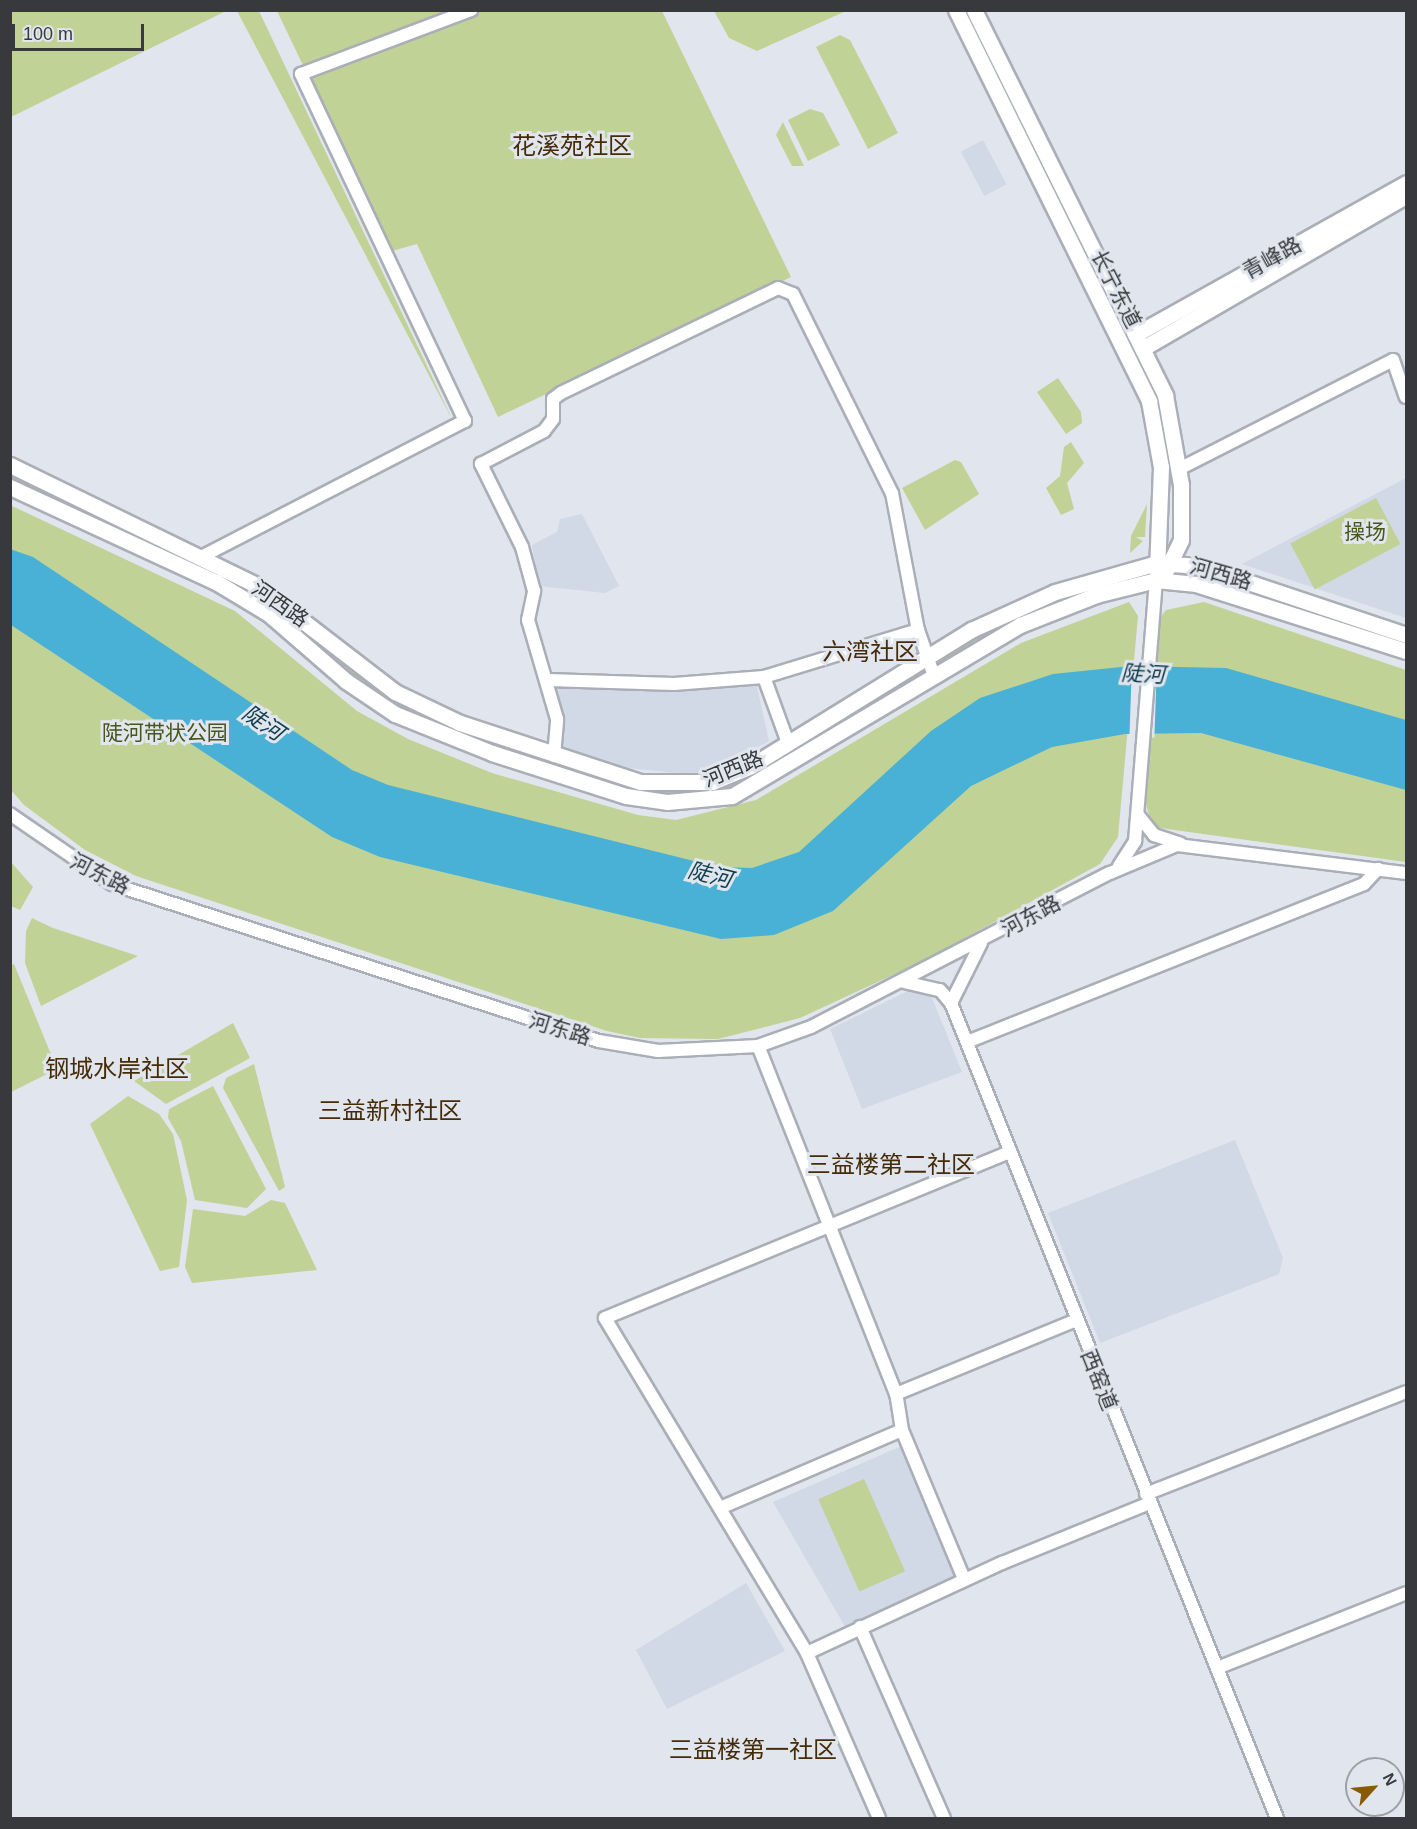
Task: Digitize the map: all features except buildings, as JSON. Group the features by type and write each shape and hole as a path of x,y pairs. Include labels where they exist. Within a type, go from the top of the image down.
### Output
{"main road":[{"name":"长宁东道","path":"956,10 1149,401 1161,467 1156,580"},
{"name":"长宁东道","path":"974,10 1145,347 1165,395 1179,469 1181,540 1174,562"},
{"name":"青峰路","path":"1138,333 1407,183"},
{"name":"青峰路","path":"1145,347 1407,195"},
{"name":"河西路","path":"10,465 203,556 304,619 395,692 554,756 641,782 682,786 712,782 788,743 928,654 1055,592 1157,563 1174,562 1407,635"},
{"name":"河西路","path":"10,487 216,582 269,614 346,681 395,714 552,772 667,802 732,796 1020,625 1096,595 1156,580 1196,584 1407,651"},
{"path":"1156,580 1174,562"},
{"path":"552,772 554,756"}],"street":[{"path":"203,556 465,422 301,74 471,10"},
{"path":"554,756 559,735 548,680 531,636 534,591 522,547 481,465 544,431 553,419 553,399 561,393 778,288 793,294 892,493 918,630 934,676"},
{"path":"1179,469 1393,360 1407,397"},
{"name":"长宁东道","path":"1138,815 1152,661 1156,580"},
{"path":"548,680 645,684 764,677 918,630"},
{"path":"764,677 788,743"},
{"name":"河东路","path":"10,814 112,884 352,965 599,1041 658,1051 758,1046 903,982 1110,873 1185,844 1407,873"},
{"path":"1138,815 1154,835 1185,844"},
{"name":"河东路","path":"1110,873 1128,859 1138,815"},
{"path":"968,1042 1364,884 1378,870"},
{"path":"903,982 940,990 951,1003 981,942"},
{"name":"西窑道","path":"951,1003 1276,1818"},
{"path":"758,1046 896,1394 902,1430 964,1579"},
{"path":"879,1818 807,1653 605,1318 830,1223 1010,1152"},
{"path":"896,1394 1076,1320"},
{"path":"807,1653 860,1626 1148,1498 1407,1392"},
{"path":"720,1508 902,1430"},
{"path":"1217,1668 1407,1593"},
{"path":"860,1626 944,1818"}],"shaded area":[{"path":"983,140 1006,184 984,196 961,152"},
{"path":"1406,478 1406,618 1242,564"},
{"path":"582,514 619,586 605,593 539,586 532,545 557,532 560,519"},
{"path":"756,682 769,741 728,764 693,775 629,768 560,746 542,683"},
{"path":"912,989 932,998 962,1072 862,1109 830,1029"},
{"path":"1235,1140 1283,1258 1279,1274 1100,1343 1048,1213"},
{"path":"904,1445 954,1574 950,1583 847,1630 773,1502"},
{"path":"746,1583 785,1651 667,1709 636,1650"}],"green space":[{"path":"11,10 226,10 226,11 11,117"},
{"path":"237,11 259,11 453,421"},
{"path":"277,11 662,11 791,277 498,417 417,244 392,251"},
{"path":"714,11 846,11 757,51 729,38"},
{"path":"840,35 850,40 898,133 868,149 816,47"},
{"path":"810,109 823,113 840,145 808,161 788,120"},
{"path":"783,122 804,166 792,166 776,135"},
{"path":"1058,378 1081,412 1082,423 1066,434 1037,392"},
{"path":"1071,442 1084,463 1067,483 1074,509 1061,515 1046,488 1060,476 1064,447"},
{"path":"955,460 961,462 979,494 925,530 902,488"},
{"path":"10,472 235,580 288,614 386,694 547,763 419,718 375,695 216,575 11,478"},
{"name":"操场","path":"1376,498 1400,544 1315,589 1290,544"},
{"path":"1147,504 1145,537 1136,537 1143,541 1130,553 1131,536"},
{"name":"陡河带状公园","path":"10,505 235,611 357,711 408,739 492,773 638,815 676,820 756,800 1021,643 1129,602 1138,616 1118,837 1100,864 925,960 800,1018 718,1039 640,1038 607,1031 136,876 85,850 24,805 10,789"},
{"path":"1124,578 943,664 935,657 1057,599"},
{"path":"1204,602 1406,670 1406,862 1153,827 1146,805 1159,619 1166,610"},
{"path":"921,666 924,677 734,788 682,797 627,790 560,767 633,787 677,793 712,788"},
{"path":"10,861 33,887 20,910 11,906"},
{"path":"32,918 53,928 138,956 41,1006 25,963 26,931"},
{"path":"14,964 57,1069 11,1092 10,966"},
{"path":"233,1023 250,1058 166,1104 134,1081"},
{"path":"254,1064 285,1187 279,1191 223,1088 226,1078"},
{"path":"213,1086 266,1189 247,1208 195,1200 181,1141 168,1118 169,1109"},
{"path":"128,1096 159,1114 173,1134 187,1200 179,1267 160,1271 90,1124"},
{"path":"271,1200 285,1203 317,1270 192,1283 185,1267 193,1209 245,1216"},
{"path":"864,1479 905,1571 859,1592 818,1499"}],"water":[{"name":"陡河","path":"10,549 33,557 352,770 388,785 718,867 752,868 799,852 931,731 980,698 1053,674 1131,666 1226,668 1406,720 1406,790 1201,733 1125,734 1052,747 971,786 833,911 774,935 721,939 380,857 332,837 11,625"}],"pier":[{"path":"1132,663 1157,664 1154,738 1129,737"}],"district":[{"name":"花溪苑社区","path":"572,146"},
{"name":"六湾社区","path":"870,652"},
{"name":"钢城水岸社区","path":"117,1069"},
{"name":"三益新村社区","path":"390,1111"},
{"name":"三益楼第二社区","path":"891,1165"},
{"name":"三益楼第一社区","path":"753,1750"}]}
